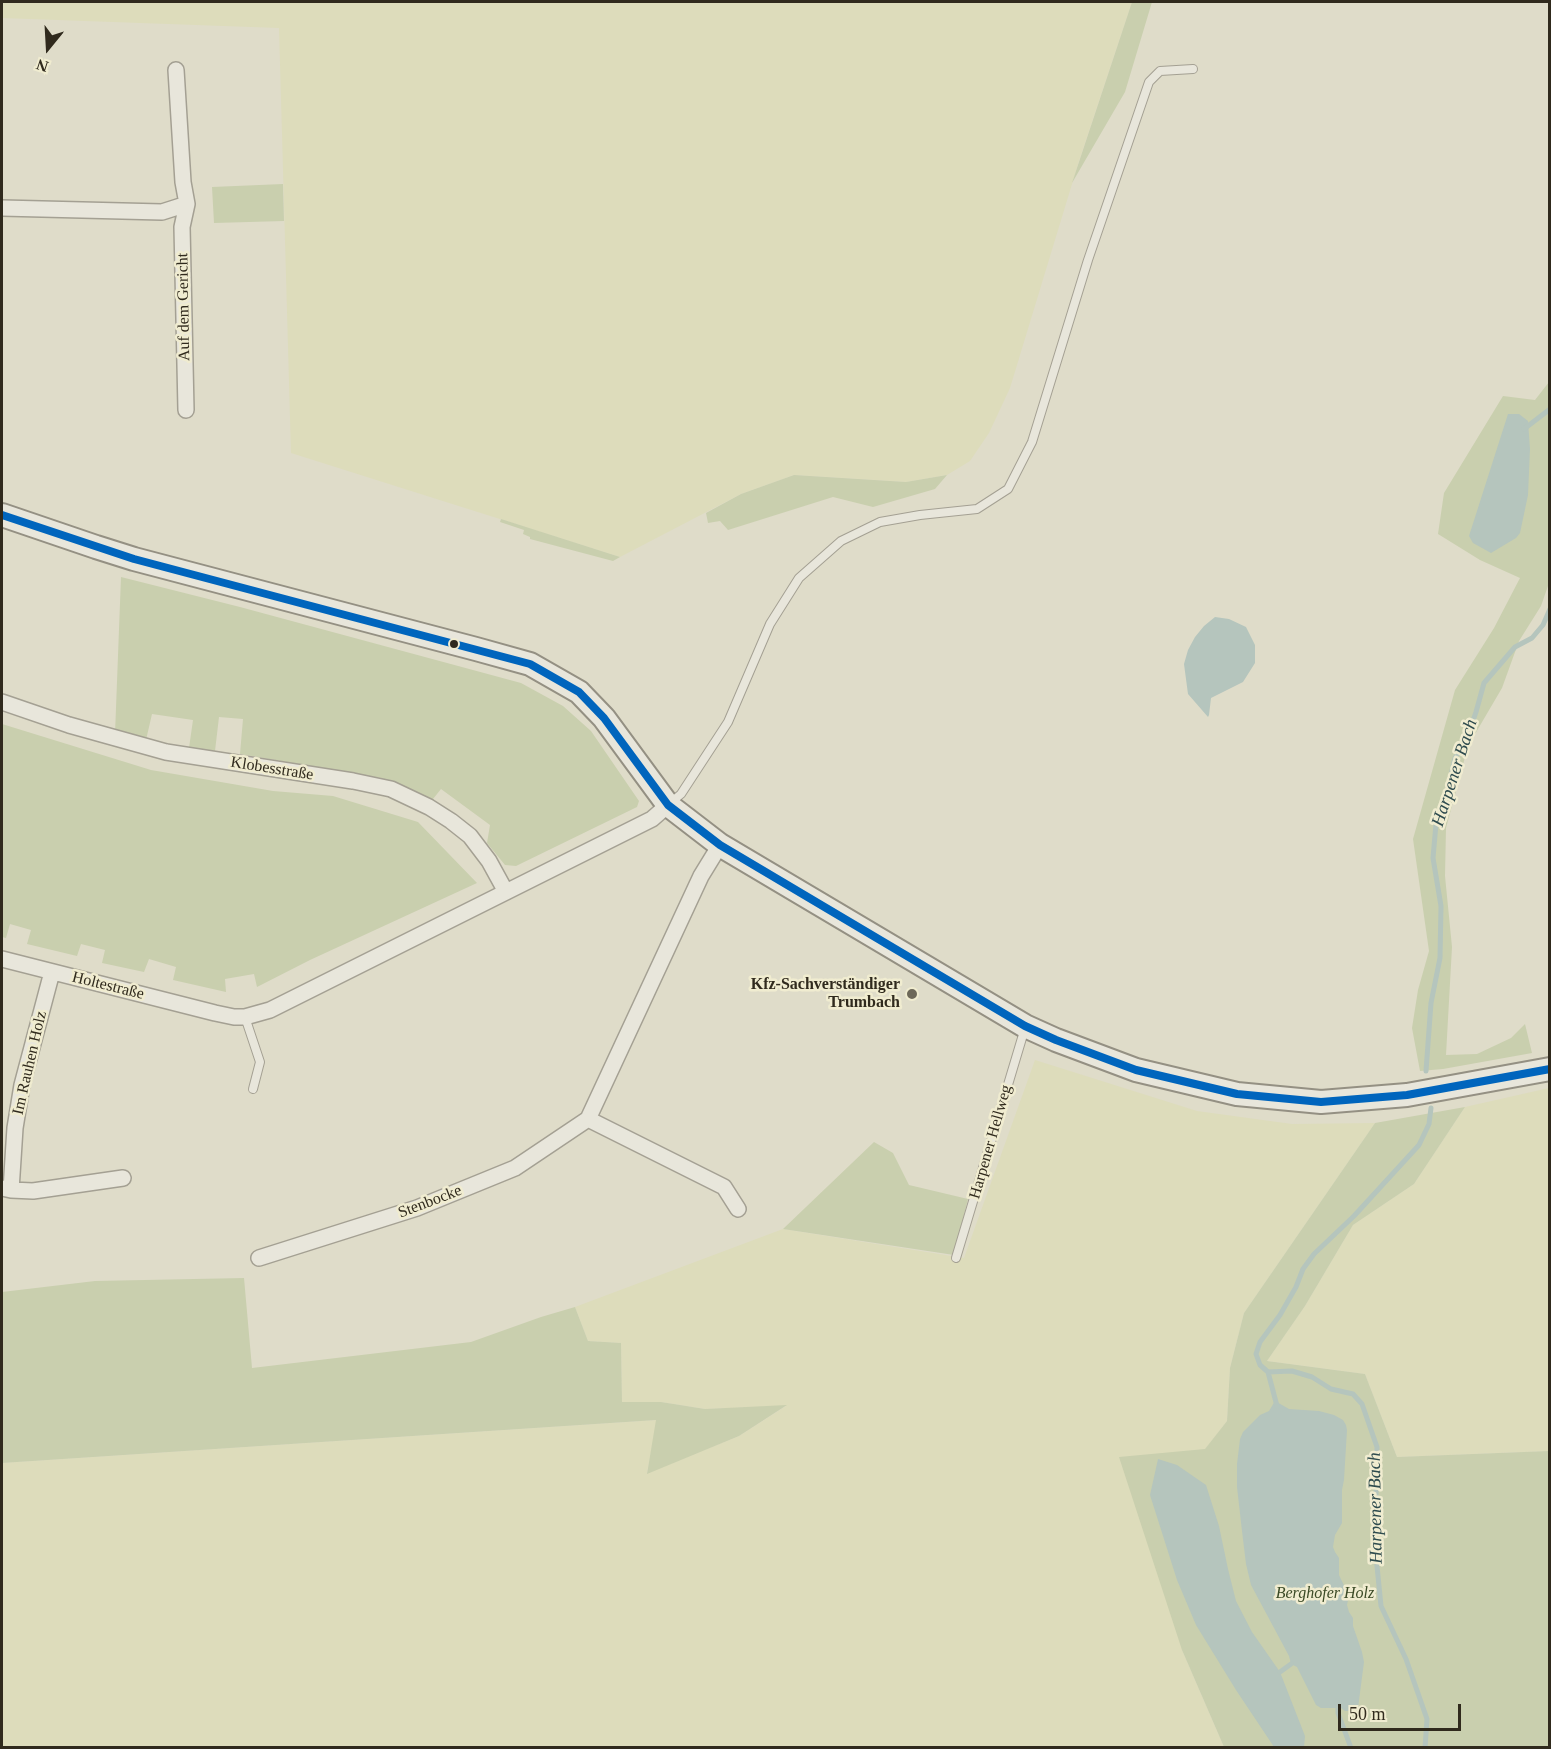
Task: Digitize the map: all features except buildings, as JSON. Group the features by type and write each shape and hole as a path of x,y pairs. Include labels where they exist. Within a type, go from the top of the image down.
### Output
{"street":[{"name":"Auf dem Gericht","path":"176,69 183,182 187,204 182,227 186,410"},
{"path":"2,208 162,212 187,204"},
{"path":"2,515 134,559 530,664 579,692 604,718 668,806 720,845 1025,1026 1136,1070 1237,1094 1322,1102 1407,1095 1550,1069"},
{"name":"Klobesstraße","path":"2,702 69,725 166,752 391,789 429,807 470,836 489,861 506,892"},
{"name":"Holtestraße","path":"2,959 234,1017 246,1017 270,1010 652,819 668,806"},
{"path":"720,845 698,882 588,1119 724,1187 738,1209"},
{"name":"Im Rauhen Holz","path":"52,972 22,1085 6,1189 33,1191 123,1178"},
{"name":"Stenbocke","path":"259,1258 417,1208 515,1168 588,1119"}],"lane":[{"path":"668,806 681,794 728,722 770,624 799,578 841,542 880,522 977,509 1008,489 1032,442 1088,260 1149,82 1160,71 1193,69"},
{"path":"246,1017 260,1062 253,1089"},
{"name":"Harpener Hellweg","path":"956,1258 1025,1026"}],"green space":[{"path":"2,2 1132,2 1079,161 1010,388 989,433 970,461 947,475 906,482 794,475 741,494 620,557 291,453 279,28 2,18"},
{"path":"1132,2 1152,2 1125,92 1072,183"},
{"path":"283,184 284,221 214,223 212,187"},
{"path":"1549,382 1549,583 1541,606 1519,641 1502,688 1468,746 1446,828 1445,876 1452,947 1446,1055 1477,1054 1511,1038 1525,1024 1532,1053 1420,1071 1412,1028 1418,990 1429,951 1413,839 1455,690 1494,628 1520,578 1480,560 1438,534 1444,493 1503,396 1535,400"},
{"path":"794,475 906,482 947,475 935,489 873,507 833,497 728,530 720,521 708,523 706,513 741,494"},
{"path":"501,519 620,557 613,561 530,539 523,534 524,530 500,522"},
{"path":"121,577 521,683 563,706 591,731 639,801 637,807 516,866 505,865 487,843 490,825 441,789 433,799 381,778 240,754 243,719 219,717 215,751 189,748 193,720 152,714 146,740 115,734"},
{"path":"2,724 151,770 273,791 333,796 418,822 477,883 257,987 254,974 225,979 226,992 173,980 176,967 149,959 144,972 102,963 105,950 81,944 77,956 27,944 31,930 10,924 6,938 2,937"},
{"path":"1035,1060 1197,1111 1292,1124 1375,1123 1244,1313 1230,1368 1227,1421 1205,1450 1182,1650 1224,1747 2,1748 2,1463 657,1420 647,1473 739,1436 786,1406 705,1409 661,1402 622,1402 621,1343 588,1341 575,1307 783,1229 964,1258"},
{"path":"1549,1088 1549,1451 1397,1457 1365,1374 1267,1361 1305,1306 1353,1225 1414,1184 1465,1107"},
{"name":"Berghofer Holz","path":"1465,1107 1414,1184 1353,1225 1305,1306 1267,1361 1365,1374 1397,1457 1549,1451 1549,1747 1224,1747 1182,1650 1119,1457 1205,1449 1227,1421 1230,1368 1244,1313 1375,1123"},
{"path":"874,1142 893,1153 909,1185 968,1199 954,1255 783,1229"},
{"path":"244,1278 252,1368 471,1342 575,1307 588,1341 621,1343 622,1402 661,1402 705,1409 787,1405 739,1436 647,1474 656,1420 2,1463 2,1292 95,1281"}],"shaded area":[{"path":"1508,414 1519,414 1528,421 1530,449 1528,495 1520,533 1516,538 1491,553 1473,543 1469,536"},
{"path":"1215,617 1229,619 1246,627 1255,645 1255,663 1243,682 1211,698 1208,717 1188,694 1184,664 1195,637"},
{"path":"1275,1401 1289,1409 1319,1411 1334,1415 1343,1420 1346,1425 1342,1523 1335,1535 1333,1547 1339,1558 1339,1575 1349,1596 1347,1605 1353,1618 1353,1626 1364,1662 1358,1708 1355,1711 1321,1708 1316,1705 1297,1667 1291,1664 1289,1656 1251,1585 1246,1564 1237,1487 1240,1439 1243,1432 1260,1415 1269,1411"},
{"path":"1158,1459 1177,1465 1206,1485 1219,1526 1236,1601 1252,1632 1280,1672 1305,1736 1304,1747 1274,1747 1196,1625 1177,1580 1150,1495"}],"waterway":[{"path":"1524,429 1550,409"},
{"name":"Harpener Bach","path":"1426,1071 1431,1003 1440,958 1441,906 1433,858 1436,824 1444,805 1455,758 1466,741 1484,683 1515,647 1532,638 1543,625 1550,609"},
{"name":"Harpener Bach","path":"1425,1748 1427,1719 1406,1659 1381,1606 1375,1546 1377,1447 1362,1404 1353,1394 1331,1389 1312,1377 1292,1371 1268,1372 1260,1365 1256,1354 1260,1342 1280,1315 1303,1269 1314,1254 1354,1216 1419,1145 1429,1124 1431,1108"},
{"path":"1268,1372 1277,1406"},
{"path":"1280,1672 1291,1664"},
{"path":"1338,1700 1338,1713 1351,1748"}],"transit line":[{"path":"2,515 134,559 530,664 579,692 604,718 668,805 720,845 1025,1026 1136,1070 1237,1094 1321,1102 1407,1095 1550,1069"}],"place":[{"name":"Kfz-Sachverständiger Trumbach","path":"912,994"}]}
